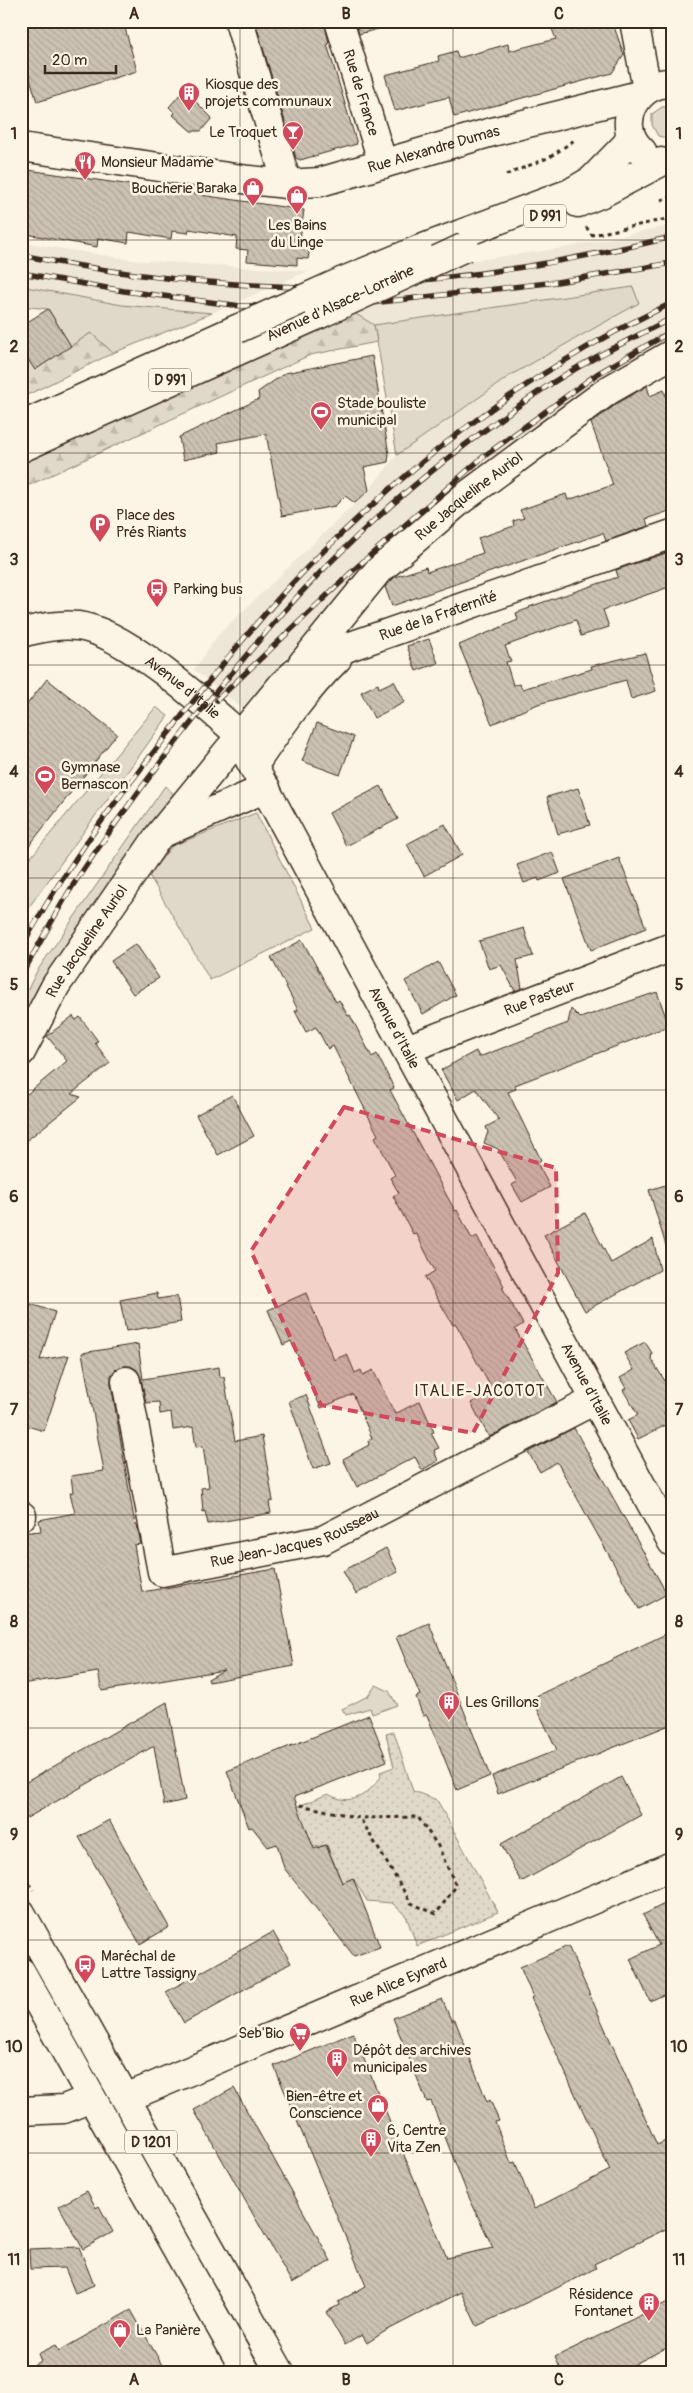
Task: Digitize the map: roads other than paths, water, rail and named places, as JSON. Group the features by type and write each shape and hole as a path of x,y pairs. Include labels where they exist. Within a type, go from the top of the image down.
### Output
{"street":[{"path":"239,21 291,184"},
{"name":"Rue de France","path":"339,21 383,164"},
{"path":"636,27 647,101 638,148 648,157 666,162"},
{"name":"Rue Alexandre Dumas","path":"21,147 291,184 320,182 492,132 573,112 647,101"},
{"name":"Avenue d'Alsace-Lorraine","path":"21,426 341,282 418,250 542,204 583,186 592,180 626,145 647,101"},
{"name":"Avenue d'Alsace-Lorraine","path":"21,448 320,314 464,247 595,196 666,162"},
{"name":"Rue Jacqueline Auriol","path":"21,1052 56,985 160,834 282,685 295,673 378,572 462,499 609,390 672,354"},
{"name":"Rue de la Fraternité","path":"260,777 282,724 319,677 351,646 672,534"},
{"name":"Avenue d'Italie","path":"21,633 42,627 62,625 80,626 100,632 131,650 190,691 233,729 671,1539"},
{"name":"Rue Jacqueline Auriol","path":"295,673 321,658 351,646"},
{"path":"160,834 260,777"},
{"name":"Rue Pasteur","path":"407,1049 672,946"},
{"name":"Rue Jean-Jacques Rousseau","path":"126,1381 162,1572 323,1540 595,1400"},
{"name":"Rue Alice Eynard","path":"126,2098 672,1866"},
{"name":"D 1201","path":"21,1913 280,2372"},
{"name":"D 1201","path":"21,1972 246,2372"},
{"path":"31,2110 64,2109 92,2098"}],"railway":[{"path":"21,255 91,268 196,281 267,286 318,287 405,282 520,268 672,237"},
{"path":"21,273 124,291 241,306 363,304 557,282 672,263"},
{"path":"21,947 53,893 105,816 208,682 287,589 344,531 430,455 523,387 621,328 672,303"},
{"path":"21,976 75,882 154,770 252,648 331,562 414,485 514,409 572,371 672,318"},
{"path":"217,700 358,566 483,457 597,374 672,331"}],"place":[{"name":"Kiosque des projets communaux","path":"189,112"},
{"name":"Le Troquet","path":"293,151"},
{"name":"Monsieur Madame","path":"85,181"},
{"name":"Boucherie Baraka","path":"253,207"},
{"name":"Les Bains du Linge","path":"297,215"},
{"name":"Stade bouliste municipal","path":"321,431"},
{"name":"Place des Prés Riants","path":"100,543"},
{"name":"Parking bus","path":"157,608"},
{"name":"Gymnase Bernascon","path":"45,795"},
{"name":"Les Grillons","path":"449,1721"},
{"name":"Maréchal de Lattre Tassigny","path":"85,1984"},
{"name":"Seb'Bio","path":"300,2052"},
{"name":"Dépôt des archives municipales","path":"337,2078"},
{"name":"Bien-être et Conscience","path":"378,2124"},
{"name":"6, Centre Vita Zen","path":"371,2158"},
{"name":"Résidence Fontanet","path":"649,2322"},
{"name":"La Panière","path":"120,2349"}],"district":[{"name":"ITALIE-JACOTOT","path":"480,1390"}]}
